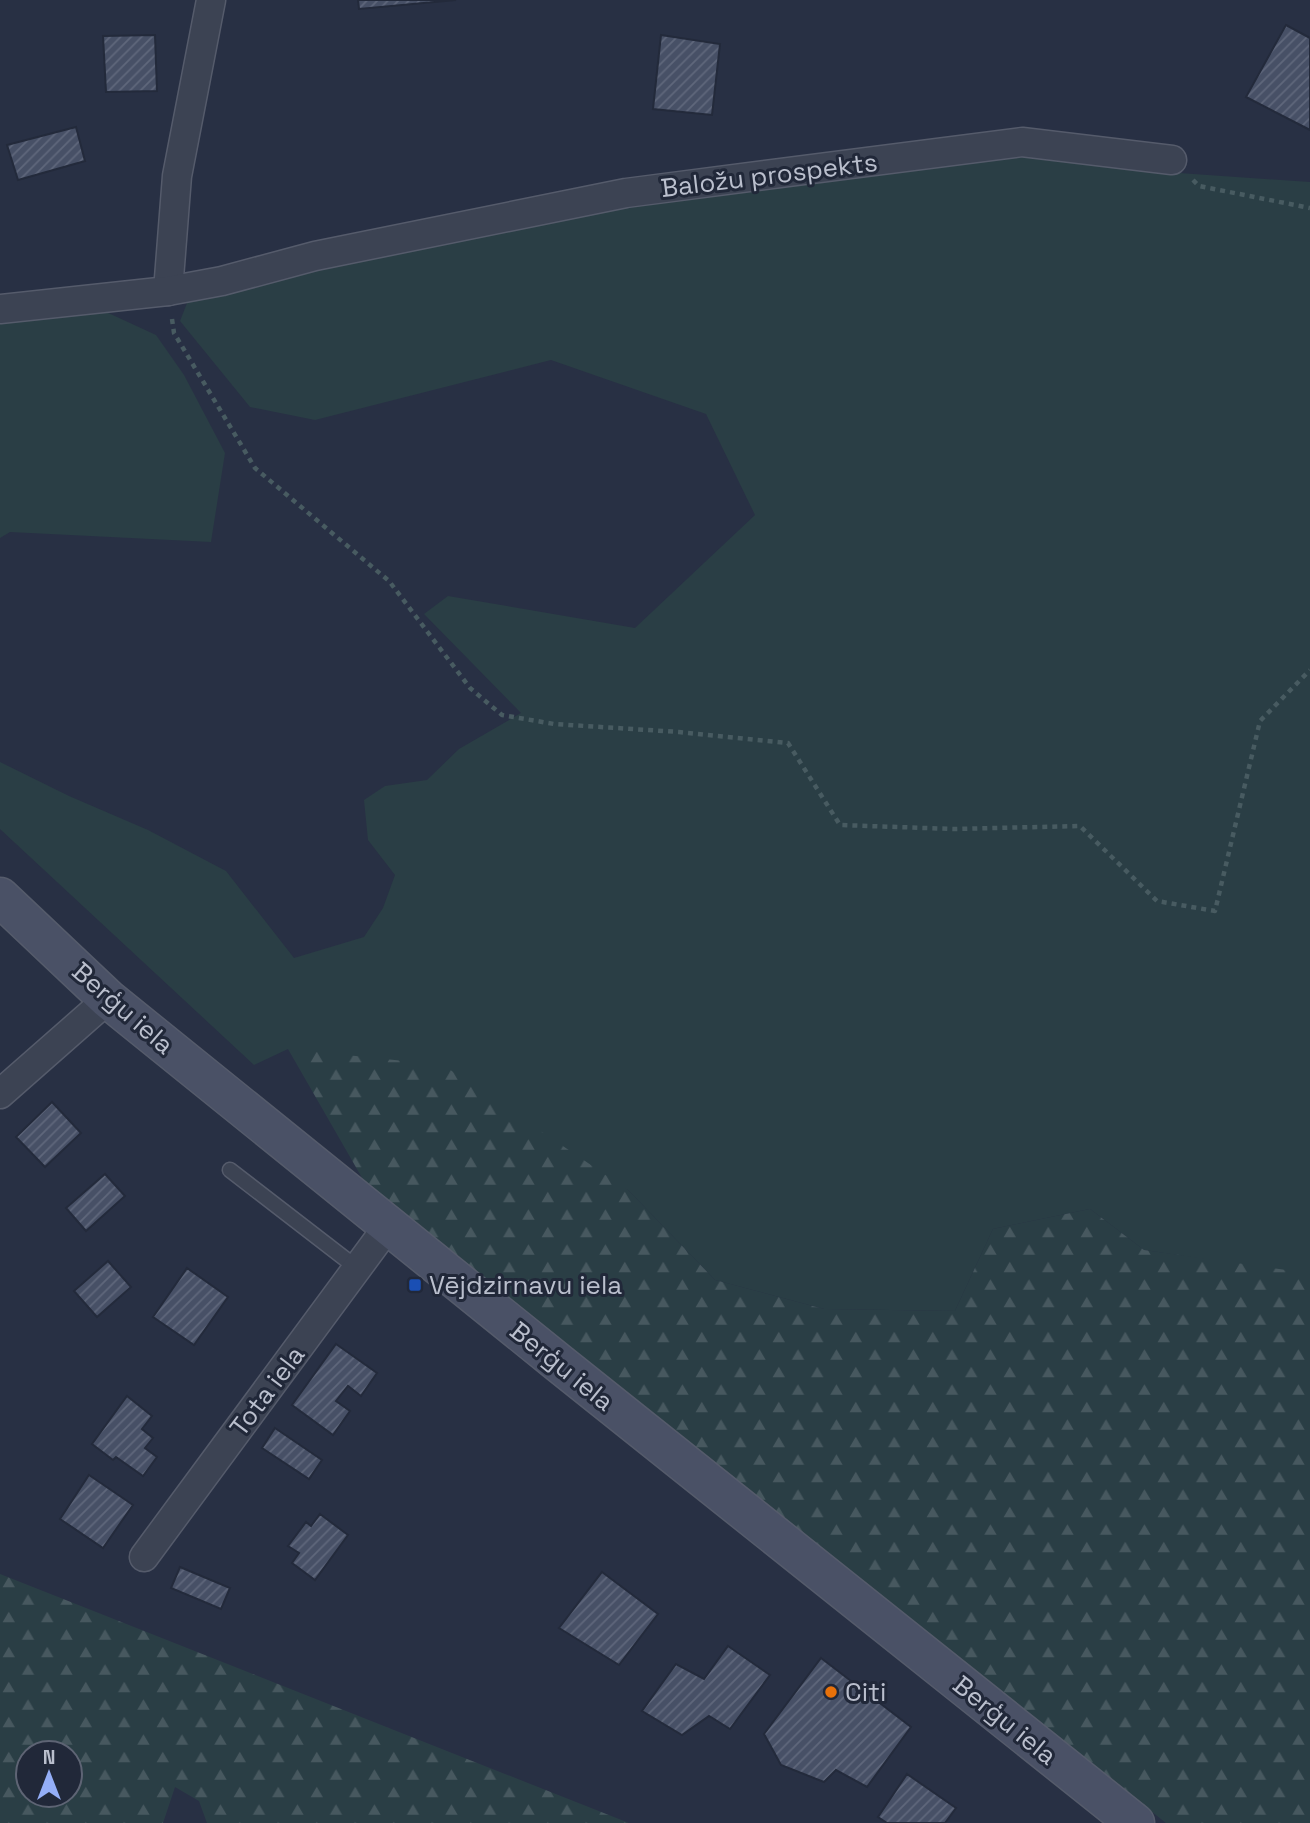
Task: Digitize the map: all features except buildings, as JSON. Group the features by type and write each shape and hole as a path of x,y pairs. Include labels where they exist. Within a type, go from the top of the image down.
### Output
{"main road":[{"name":"Berģu iela","path":"0,897 108,999 1135,1823"}],"street":[{"path":"0,309 168,291 177,176 211,0"},
{"name":"Baložu prospekts","path":"168,291 222,281 315,256 653,189 1022,142 1172,160"},
{"path":"0,1094 108,999"},
{"name":"Tota iela","path":"144,1556 389,1225"}],"lane":[{"path":"230,1170 357,1268"}],"path":[{"path":"1172,160 1199,186 1310,208"},
{"path":"168,291 174,332 255,468 388,580 470,688 502,715 554,724 679,732 788,743 840,825 954,829 1080,826 1157,901 1215,911 1260,721 1310,670"}],"green space":[{"path":"1008,151 1165,172 1310,182 1310,1275 1144,1250 1090,1209 993,1229 955,1311 824,1309 715,1280 628,1190 288,1049 254,1065 0,829 0,762 148,830 226,871 294,958 364,937 383,908 395,875 368,840 364,800 385,786 427,780 459,749 521,713 424,614 448,596 635,628 755,515 706,414 551,360 315,420 250,407 180,321 189,298 436,238 778,183"},
{"path":"104,311 156,335 184,375 225,453 211,542 10,532 0,538 0,319"},
{"path":"288,1049 443,1065 628,1190 715,1280 824,1309 955,1311 993,1229 1090,1209 1144,1250 1308,1273 1310,1823 1166,1823 365,1183"},
{"path":"0,1574 629,1823 207,1823 199,1801 175,1787 163,1823 0,1823"}],"place":[{"name":"Vējdzirnavu iela","path":"415,1285"},
{"name":"Citi","path":"831,1692"}]}
